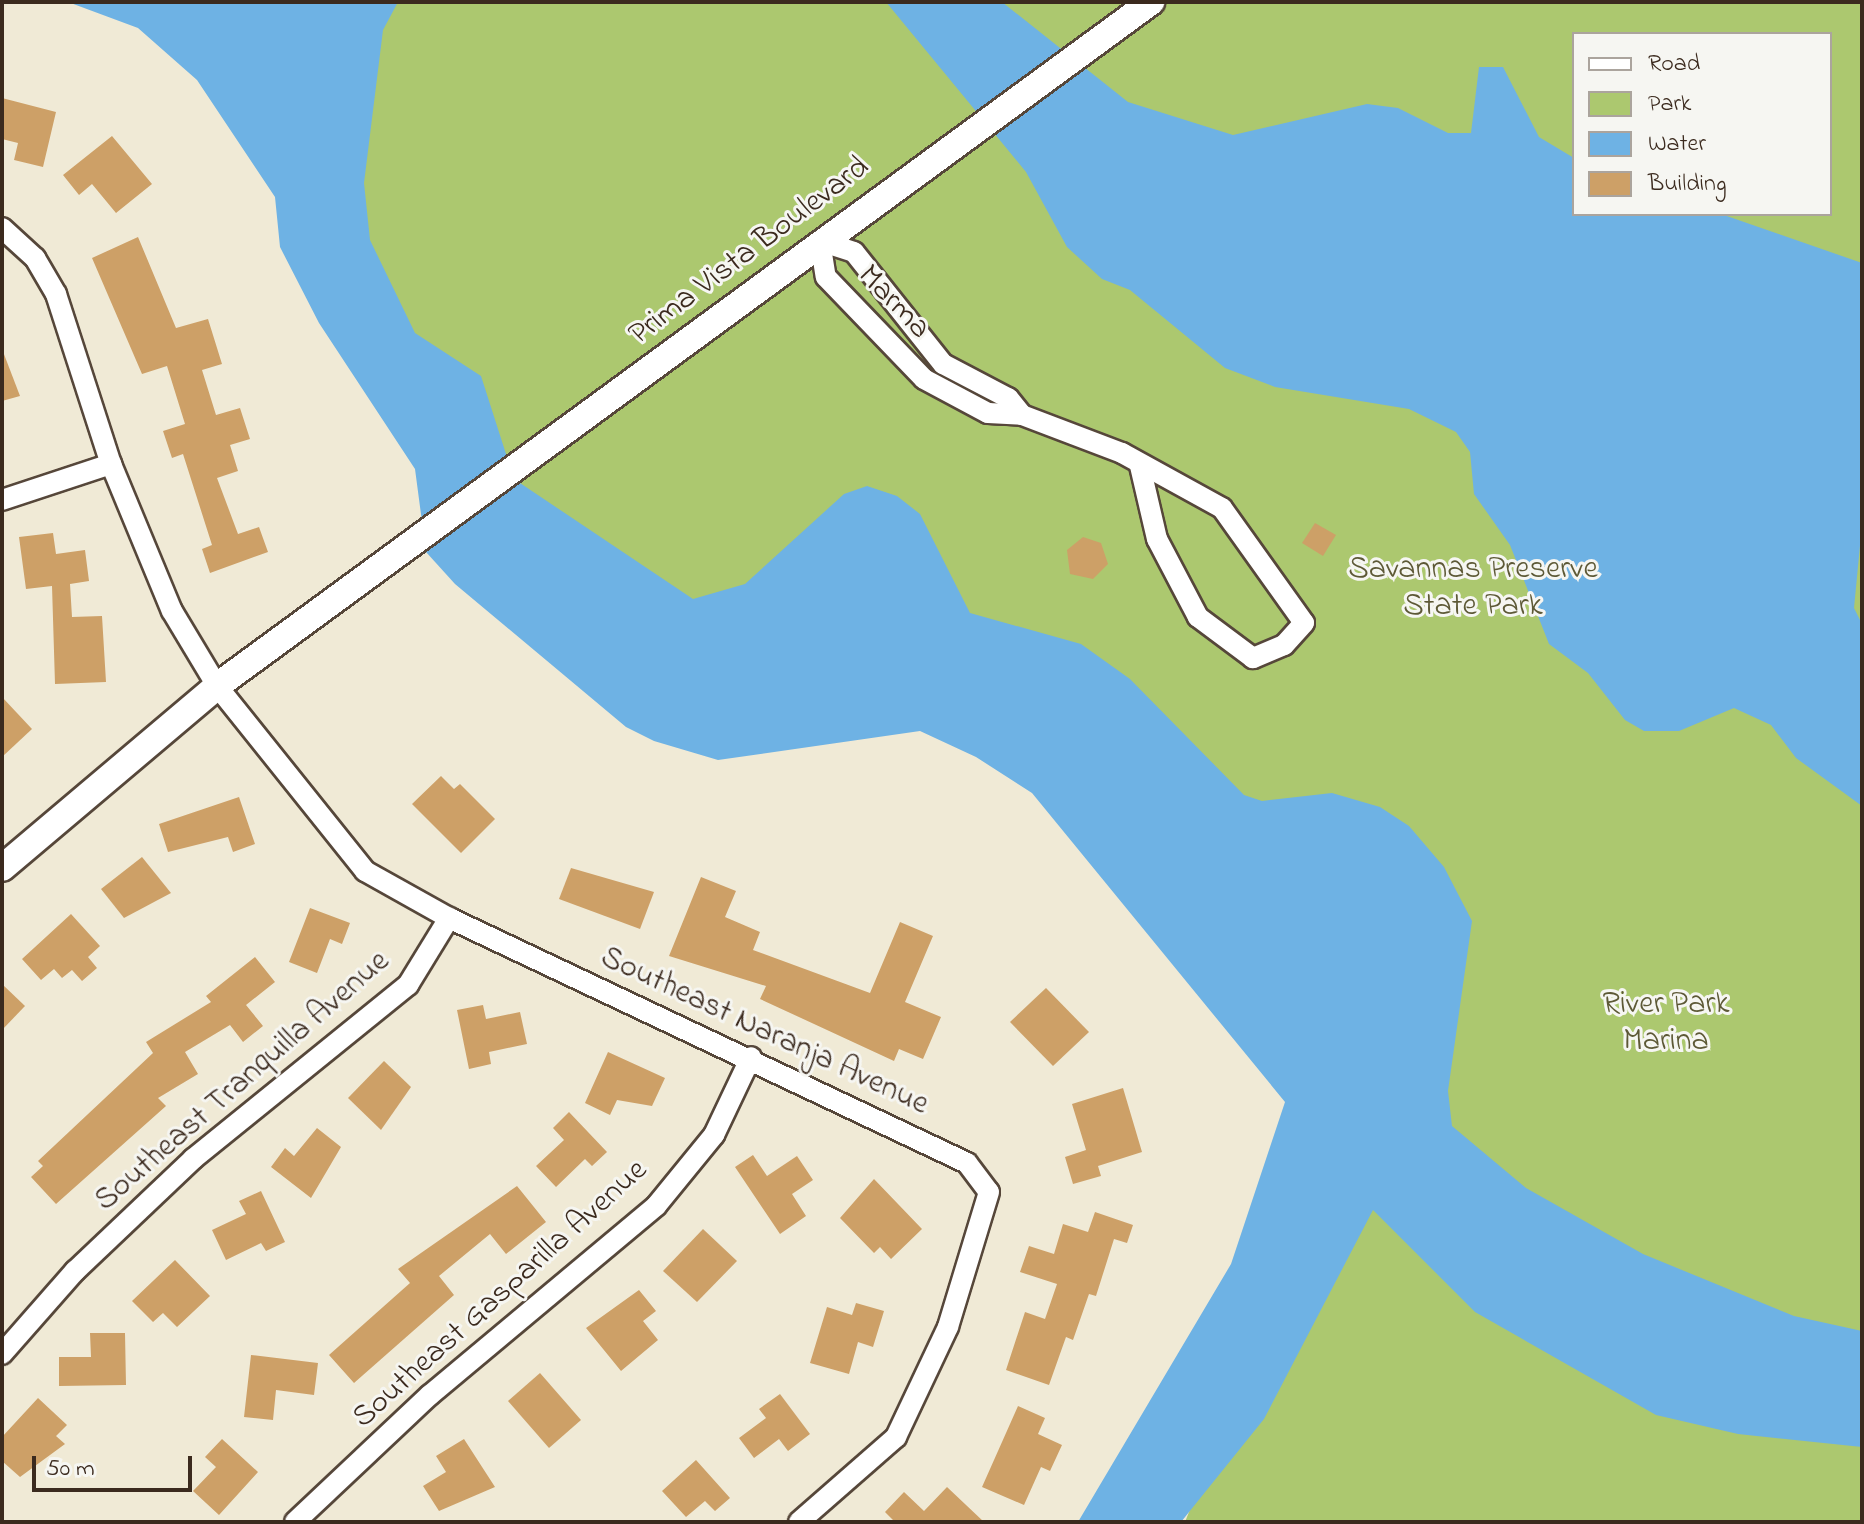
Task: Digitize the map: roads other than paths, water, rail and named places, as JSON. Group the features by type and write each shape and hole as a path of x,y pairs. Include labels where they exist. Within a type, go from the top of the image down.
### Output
{"main road":[{"name":"Prima Vista Boulevard","path":"2,868 217,686 537,455 987,115 1146,6"}],"street":[{"name":"Southeast Naranja Avenue","path":"2,228 35,258 56,294 111,464 172,611 217,686 365,871 449,918 751,1057 967,1163 989,1192 948,1327 896,1437 799,1522"},
{"name":"Marma","path":"1022,415 1008,398 943,364 854,252 820,241 826,277 924,379 988,413 1022,415 1140,466 1222,508 1259,555 1304,623 1284,645 1253,658 1198,617 1157,539 1140,466"},
{"path":"881,334 903,313"},
{"path":"2,500 111,464"},
{"name":"Southeast Tranquilla Avenue","path":"2,1354 75,1271 193,1159 408,985 449,918"},
{"name":"Southeast Gasparilla Avenue","path":"295,1522 442,1385 656,1206 714,1135 751,1057"}],"water":[{"path":"68,2 398,2 383,30 364,183 370,240 415,333 481,376 514,479 693,599 745,584 844,494 867,486 897,496 920,514 970,613 1081,644 1130,679 1244,795 1262,801 1332,793 1380,807 1409,826 1444,867 1472,921 1448,1091 1452,1126 1526,1188 1643,1254 1794,1316 1862,1331 1862,1447 1738,1434 1656,1415 1475,1312 1373,1210 1264,1419 1181,1522 1078,1522 1231,1264 1285,1102 1032,793 976,757 920,731 718,760 654,741 626,727 455,584 426,552 415,469 319,323 280,247 275,197 197,80 138,28"},
{"path":"886,2 1002,2 1128,102 1233,135 1367,104 1398,108 1448,133 1471,133 1479,67 1503,67 1539,137 1572,157 1572,216 1727,216 1862,263 1862,525 1854,608 1862,624 1862,806 1796,758 1771,725 1734,708 1679,731 1644,731 1625,720 1588,673 1549,644 1510,545 1474,494 1470,452 1456,432 1409,409 1275,387 1225,368 1130,290 1102,279 1067,247 1026,172"}],"park label":[{"name":"Savannas Preserve State Park","path":"1473,590"},
{"name":"River Park Marina","path":"1666,1024"}]}
